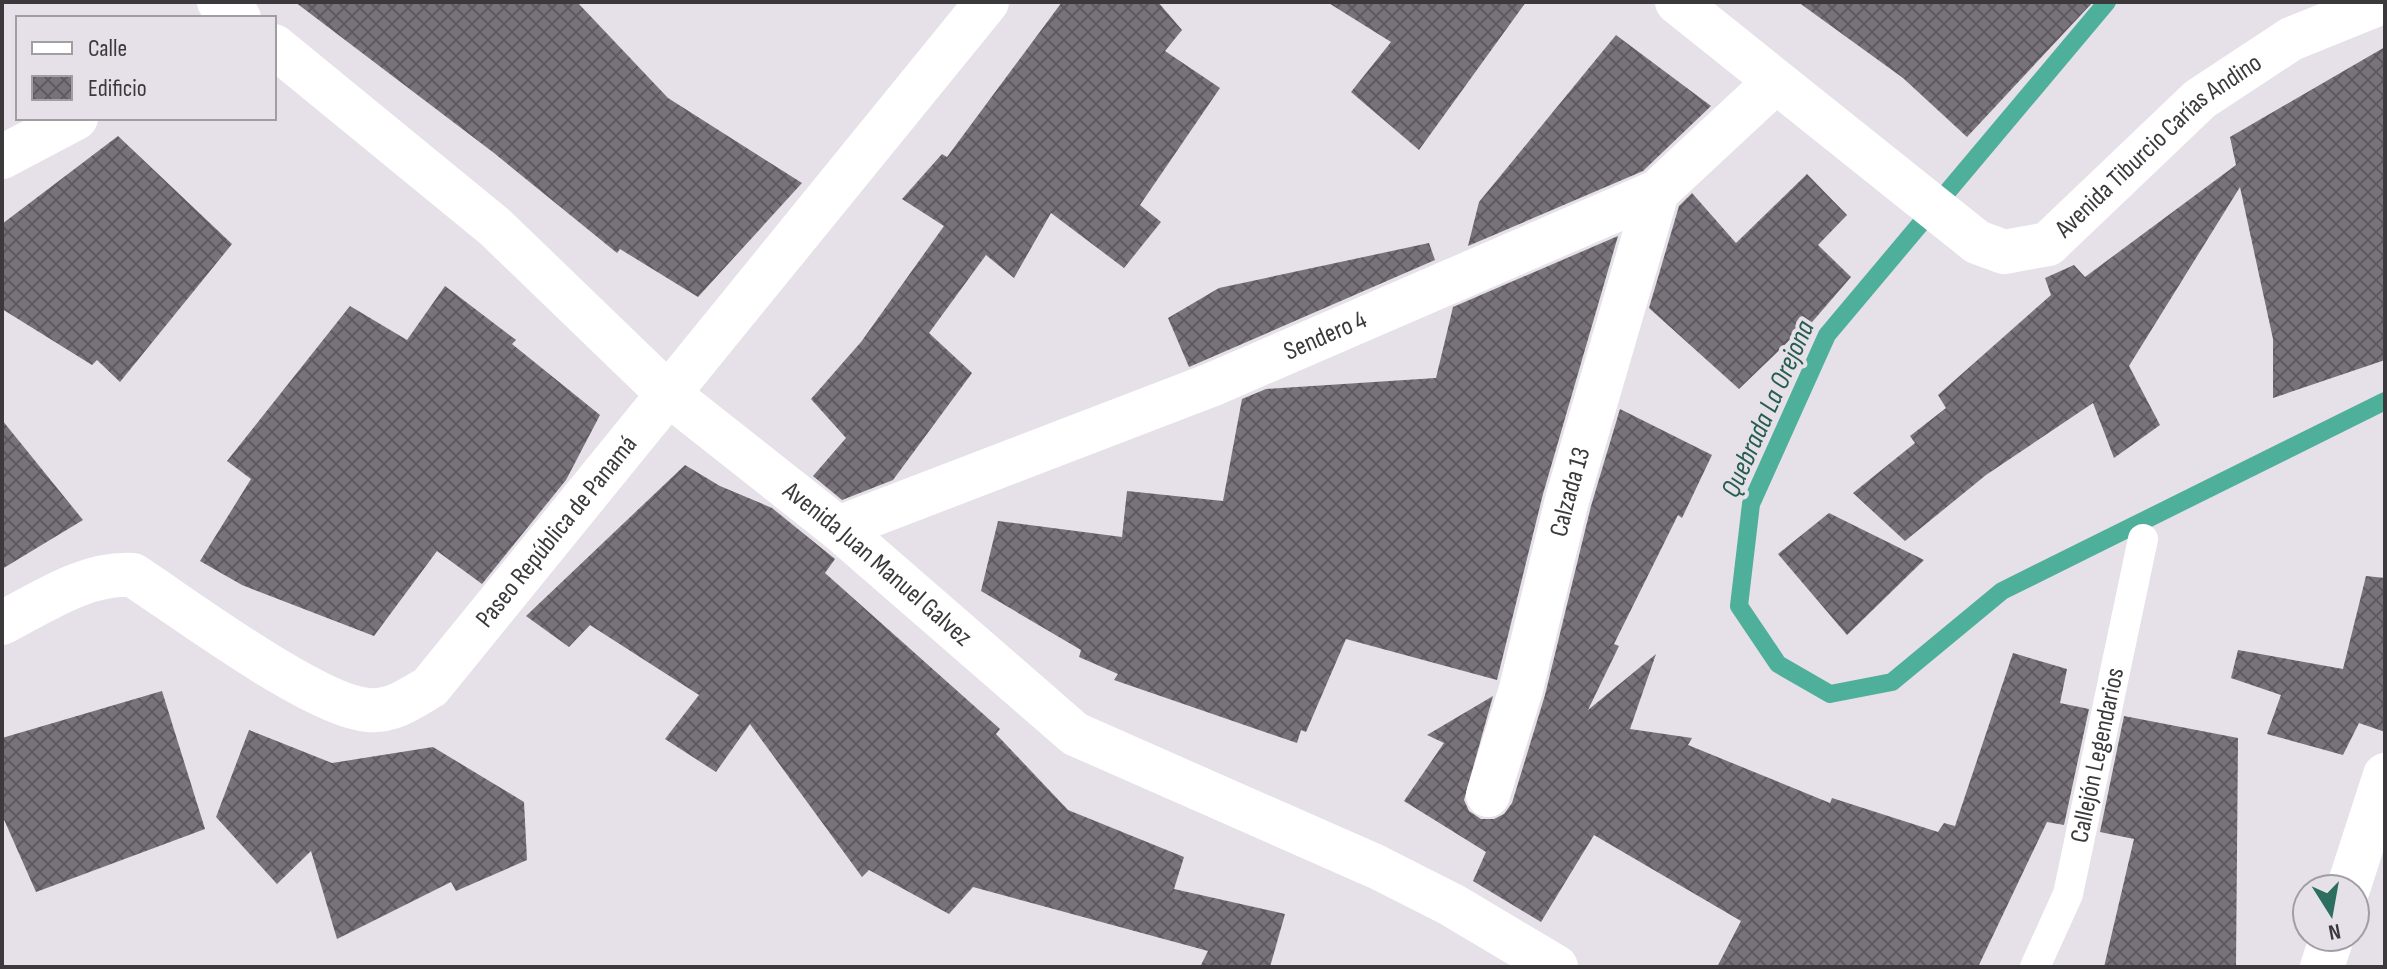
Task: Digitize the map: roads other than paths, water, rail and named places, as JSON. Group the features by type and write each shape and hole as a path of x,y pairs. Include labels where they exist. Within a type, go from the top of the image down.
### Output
{"street":[{"path":"219,2 236,16"},
{"name":"Paseo República de Panamá","path":"2,623 85,582 113,574 133,575 318,694 367,710 398,706 430,687 987,2"},
{"name":"Avenida Tiburcio Carías Andino","path":"1677,2 1926,198 1977,242 2004,252 2048,244 2200,99 2291,39 2383,2"},
{"name":"Avenida Juan Manuel Galvez","path":"276,48 495,227 667,393 838,528 1075,734 1377,867 1452,905 1556,967"},
{"name":"Sendero 4","path":"838,528 1211,385 1657,192 1775,82"},
{"path":"2,157 72,120"},
{"name":"Calzada 13","path":"1488,795 1521,689 1567,500 1657,192"},
{"path":"2353,873 2385,775"}],"lane":[{"name":"Callejón Legendarios","path":"2035,967 2068,894 2143,539"}],"waterway":[{"name":"Quebrada La Orejona","path":"2107,2 1827,335 1751,504 1739,606 1778,664 1830,694 1892,682 2002,591 2385,401"}]}
